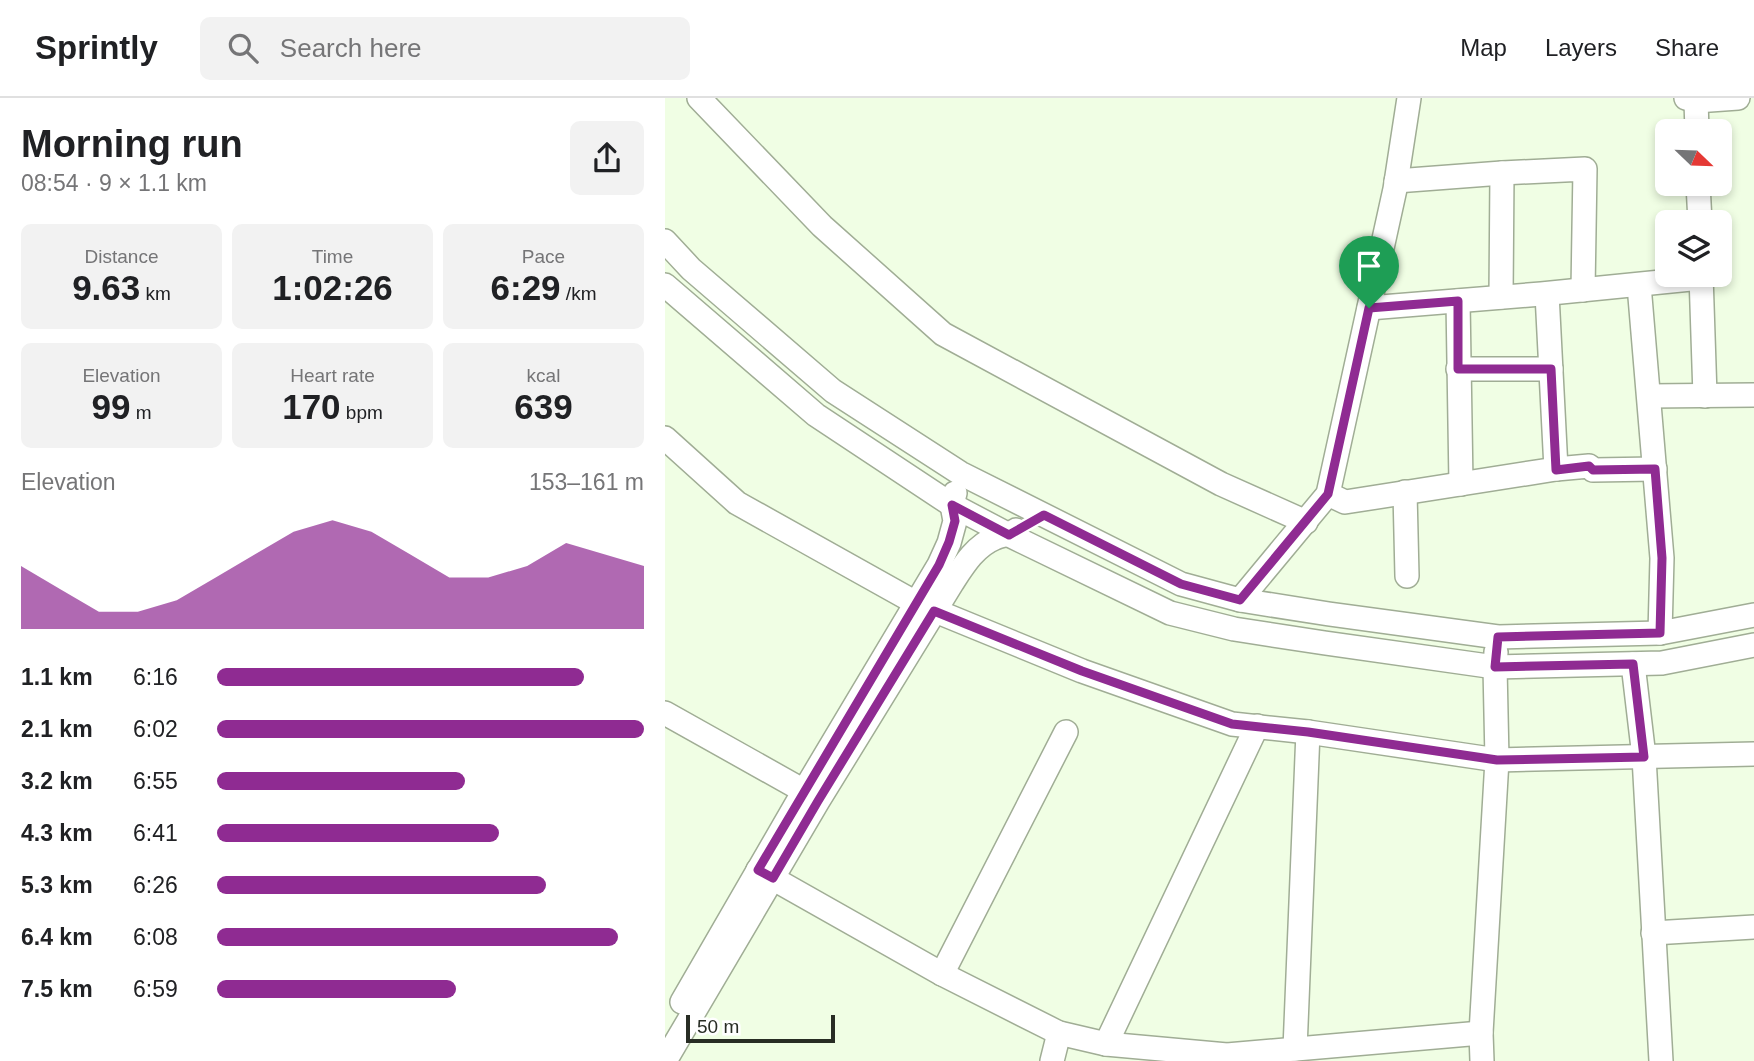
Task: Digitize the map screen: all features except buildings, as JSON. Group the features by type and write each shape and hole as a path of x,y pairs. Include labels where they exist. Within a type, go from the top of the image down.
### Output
{"street":[{"path":"699,98 822,226 943,334 1221,484 1306,522"},
{"path":"1240,600 1328,494 1396,181 1409,98"},
{"path":"1695,119 1691,99 1738,98"},
{"path":"1396,181 1585,169 1583,290"},
{"path":"1501,297 1502,173"},
{"path":"665,241 691,269 833,391 960,473 1181,584 1240,600 1498,637 1660,633 1754,615"},
{"path":"1369,308 1655,283"},
{"path":"665,285 816,415 952,505 1170,613 1234,629 1495,667 1663,663 1754,645"},
{"path":"1639,285 1662,558 1660,633"},
{"path":"1701,287 1706,396"},
{"path":"1547,294 1556,470"},
{"path":"1458,301 1461,484"},
{"path":"1458,369 1551,369"},
{"path":"1649,396 1754,395"},
{"path":"665,438 737,503 925,607 1094,675 1232,724 1308,732 1497,760 1754,754"},
{"path":"1328,494 1345,502 1589,466 1593,470 1655,469"},
{"path":"665,1032 766,874 818,801 925,607 955,521 952,505 960,473"},
{"path":"1405,492 1407,576"},
{"path":"666,1060 766,874 804,791 925,607 982,546 995,537 1009,535 1044,515"},
{"path":"1482,1061 1481,1033 1497,760 1495,667 1498,637"},
{"path":"1633,664 1644,757 1661,1061"},
{"path":"665,713 804,791"},
{"path":"1106,1044 1257,726"},
{"path":"942,974 1066,732"},
{"path":"1295,1049 1308,732"},
{"path":"766,874 942,974 1059,1033 1106,1044 1226,1058 1295,1049 1481,1033"},
{"path":"1653,933 1754,927"},
{"path":"1052,1061 1059,1033"}],"route":[{"path":"1458,301 1458,369 1551,369 1556,470 1589,466 1593,470 1655,469 1662,558 1660,633 1498,637 1495,667 1633,664 1644,757 1497,760 1308,732 1232,724 1082,671 934,611 773,878 758,870 939,565 955,521 952,505 1009,535 1044,515 1181,584 1240,600 1328,494 1369,308 1458,301"}]}
